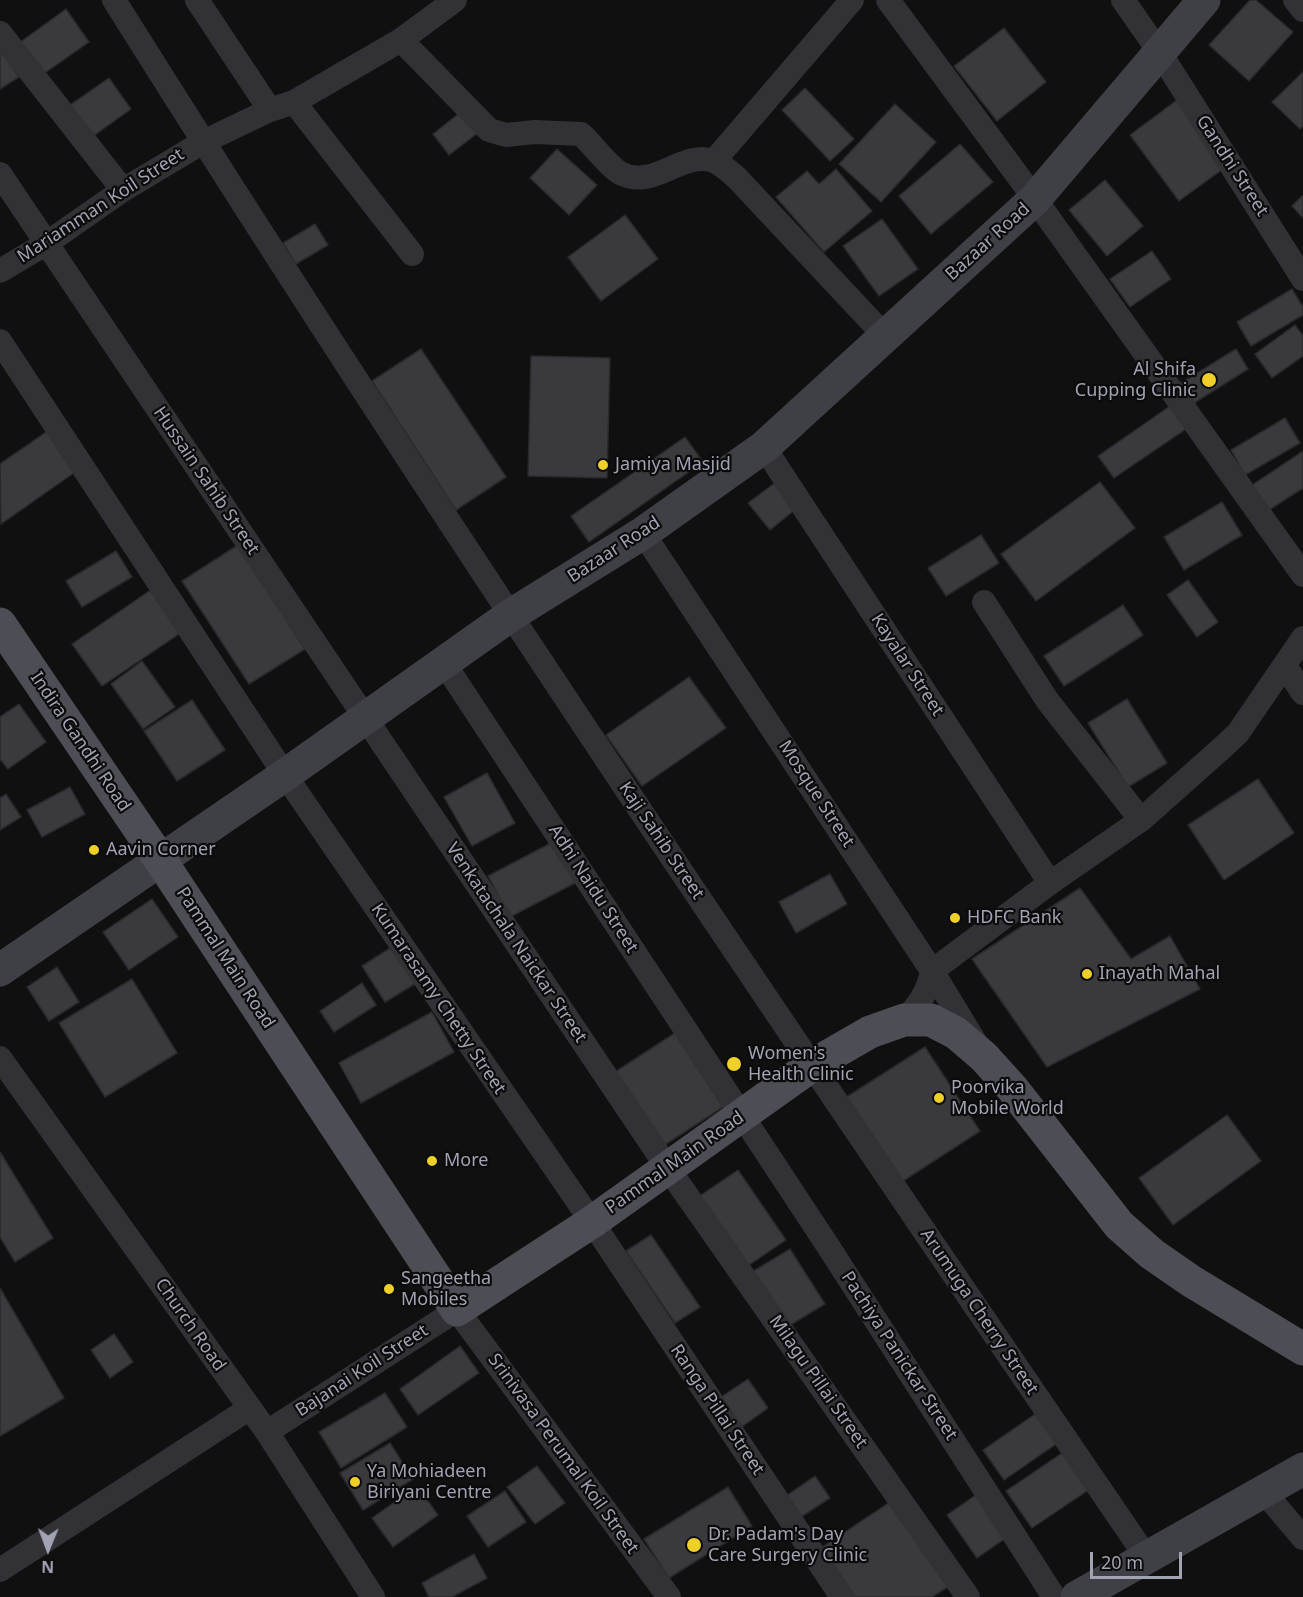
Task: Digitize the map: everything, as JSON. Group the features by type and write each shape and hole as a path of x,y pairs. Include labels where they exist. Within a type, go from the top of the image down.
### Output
{"main road":[{"name":"Indira Gandhi Road","path":"0,624 161,861"},
{"name":"Pammal Main Road","path":"161,861 457,1310 592,1222 811,1066 870,1032 904,1020 932,1020 956,1033 984,1057 1012,1088 1119,1225 1152,1254 1191,1281 1303,1349"}],"street":[{"name":"Kaji Sahib Street","path":"114,0 511,615 811,1066"},
{"path":"197,0 270,110"},
{"path":"714,161 852,0"},
{"path":"888,0 1035,199 1303,575"},
{"name":"Gandhi Street","path":"1123,0 1160,53 1303,279"},
{"name":"Bazaar Road","path":"4,960 161,861 511,615 643,533 764,447 1035,199 1204,0"},
{"path":"1295,0 1303,10"},
{"name":"Mariamman Koil Street","path":"0,271 47,243 123,190 203,141 270,110 294,102 401,40 452,1"},
{"path":"0,33 123,190"},
{"path":"401,40 489,130 506,135 535,132 580,134 620,173 634,177 655,177 694,159 714,161 736,177 885,336"},
{"path":"294,102 412,254"},
{"name":"Hussain Sahib Street","path":"0,174 365,719"},
{"name":"Kumarasamy Chetty Street","path":"0,341 285,775 592,1222"},
{"name":"Kayalar Street","path":"764,447 1050,883"},
{"name":"Mosque Street","path":"643,533 932,970 984,1057"},
{"path":"984,602 1047,700 1141,820"},
{"path":"904,1020 923,997 929,986 932,970 1050,883 1141,820 1238,733 1303,638"},
{"name":"Adhi Naidu Street","path":"444,663 743,1115"},
{"path":"1285,666 1303,693"},
{"name":"Venkatachala Naickar Street","path":"365,719 668,1167"},
{"name":"Church Road","path":"0,1058 267,1432 373,1597"},
{"name":"Arumuga Cherry Street","path":"811,1066 1147,1558"},
{"name":"Pachiya Panickar Street","path":"743,1115 1054,1597"},
{"name":"Milagu Pillai Street","path":"668,1167 968,1597"},
{"name":"Ranga Pillai Street","path":"592,1222 842,1597"},
{"name":"Bajanai Koil Street","path":"267,1432 457,1310"},
{"name":"Srinivasa Perumal Koil Street","path":"457,1310 669,1597"},
{"path":"0,1570 250,1408"},
{"path":"1077,1597 1303,1470"},
{"path":"1265,1493 1303,1538"}],"building":[{"path":"1250,0 1256,0 1293,32 1249,81 1209,45"},
{"path":"66,9 89,42 42,75 19,43"},
{"path":"1004,28 1046,82 997,121 954,66"},
{"path":"0,49 19,77 0,89"},
{"path":"1303,72 1303,126 1300,129 1272,102"},
{"path":"109,78 131,109 92,137 70,105"},
{"path":"805,88 854,139 830,161 782,110"},
{"path":"1177,100 1227,166 1179,201 1130,135"},
{"path":"895,104 936,142 881,202 839,164"},
{"path":"462,111 479,132 449,155 433,134"},
{"path":"960,144 993,182 931,234 899,196"},
{"path":"557,149 597,185 569,215 530,178"},
{"path":"836,169 872,211 824,252 776,197 807,171 819,184"},
{"path":"1105,180 1143,226 1107,256 1069,210"},
{"path":"1303,195 1303,218 1292,206"},
{"path":"625,215 658,259 601,301 568,257"},
{"path":"882,219 918,269 879,296 843,246"},
{"path":"315,224 328,245 296,264 283,243"},
{"path":"1152,251 1171,279 1130,307 1110,279"},
{"path":"1292,289 1303,307 1303,315 1251,346 1237,322"},
{"path":"1295,325 1303,336 1303,356 1272,378 1255,354"},
{"path":"421,349 506,477 456,510 372,381"},
{"path":"1236,349 1248,369 1191,405 1178,385"},
{"path":"531,356 610,358 607,478 528,476"},
{"path":"1173,404 1189,427 1114,478 1098,456"},
{"path":"1285,418 1300,443 1245,475 1231,450"},
{"path":"49,430 78,470 1,524 0,464"},
{"path":"685,437 703,462 589,542 571,516"},
{"path":"1303,451 1303,488 1266,512 1249,487"},
{"path":"776,482 797,508 770,530 748,503"},
{"path":"1100,482 1135,528 1036,601 1001,554"},
{"path":"1222,502 1242,535 1184,570 1164,537"},
{"path":"981,535 999,563 946,596 928,568"},
{"path":"238,545 305,649 249,684 182,581"},
{"path":"116,551 132,577 82,607 66,581"},
{"path":"1188,580 1218,622 1197,637 1167,595"},
{"path":"155,587 185,630 102,686 72,644"},
{"path":"1123,605 1143,635 1064,686 1044,656"},
{"path":"142,661 175,707 143,729 111,684"},
{"path":"689,677 726,728 642,786 606,735"},
{"path":"1127,699 1167,763 1128,787 1088,723"},
{"path":"192,700 225,750 177,781 144,731"},
{"path":"19,704 46,742 8,769 0,759 0,717"},
{"path":"487,773 515,823 472,846 444,797"},
{"path":"1258,779 1294,833 1224,880 1188,825"},
{"path":"70,787 85,814 42,837 27,810"},
{"path":"6,794 21,817 0,830 0,798"},
{"path":"553,842 575,883 510,917 488,876"},
{"path":"830,874 847,904 796,933 779,902"},
{"name":"Inayath Mahal","path":"1080,888 1131,959 1170,936 1200,989 1047,1067 972,959"},
{"path":"152,899 178,937 129,970 103,932"},
{"path":"395,945 418,982 385,1002 362,966"},
{"path":"57,967 79,1002 49,1021 27,987"},
{"path":"132,979 177,1053 105,1097 59,1023"},
{"path":"362,983 376,1005 334,1032 320,1011"},
{"path":"432,1012 454,1052 361,1103 339,1063"},
{"path":"675,1033 723,1107 663,1146 615,1072"},
{"path":"925,1047 980,1131 900,1183 845,1098"},
{"path":"1227,1115 1261,1161 1173,1225 1139,1178"},
{"path":"0,1152 53,1238 15,1262 0,1237"},
{"path":"738,1170 786,1240 746,1267 698,1197"},
{"path":"651,1235 700,1307 675,1323 626,1251"},
{"path":"790,1249 825,1304 787,1327 752,1272"},
{"path":"0,1288 64,1398 0,1436"},
{"path":"114,1334 133,1362 110,1378 91,1350"},
{"path":"460,1346 479,1373 418,1415 400,1389"},
{"path":"748,1379 768,1408 736,1431 715,1401"},
{"path":"385,1393 407,1427 341,1468 319,1432"},
{"path":"1041,1410 1062,1440 1004,1480 983,1450"},
{"path":"390,1443 413,1479 363,1510 340,1473"},
{"path":"1068,1449 1093,1487 1032,1528 1006,1491"},
{"path":"537,1466 565,1503 535,1524 507,1487"},
{"path":"815,1476 830,1498 801,1517 786,1496"},
{"path":"417,1486 438,1515 393,1547 372,1518"},
{"path":"728,1487 752,1526 669,1578 644,1539"},
{"path":"983,1490 1013,1533 977,1558 947,1515"},
{"path":"505,1491 526,1522 488,1547 467,1516"},
{"path":"893,1500 951,1585 932,1597 854,1597 821,1548"},
{"path":"474,1554 487,1578 452,1597 429,1597 422,1583"}],"place":[{"name":"Al Shifa Cupping Clinic","path":"1209,380"},
{"name":"Jamiya Masjid","path":"603,465"},
{"name":"Aavin Corner","path":"94,850"},
{"name":"HDFC Bank","path":"955,918"},
{"name":"Inayath Mahal","path":"1087,974"},
{"name":"Women's Health Clinic","path":"734,1064"},
{"name":"Poorvika Mobile World","path":"939,1098"},
{"name":"More","path":"432,1161"},
{"name":"Sangeetha Mobiles","path":"389,1289"},
{"name":"Ya Mohiadeen Biriyani Centre","path":"355,1482"},
{"name":"Dr. Padam's Day Care Surgery Clinic","path":"694,1545"}]}
